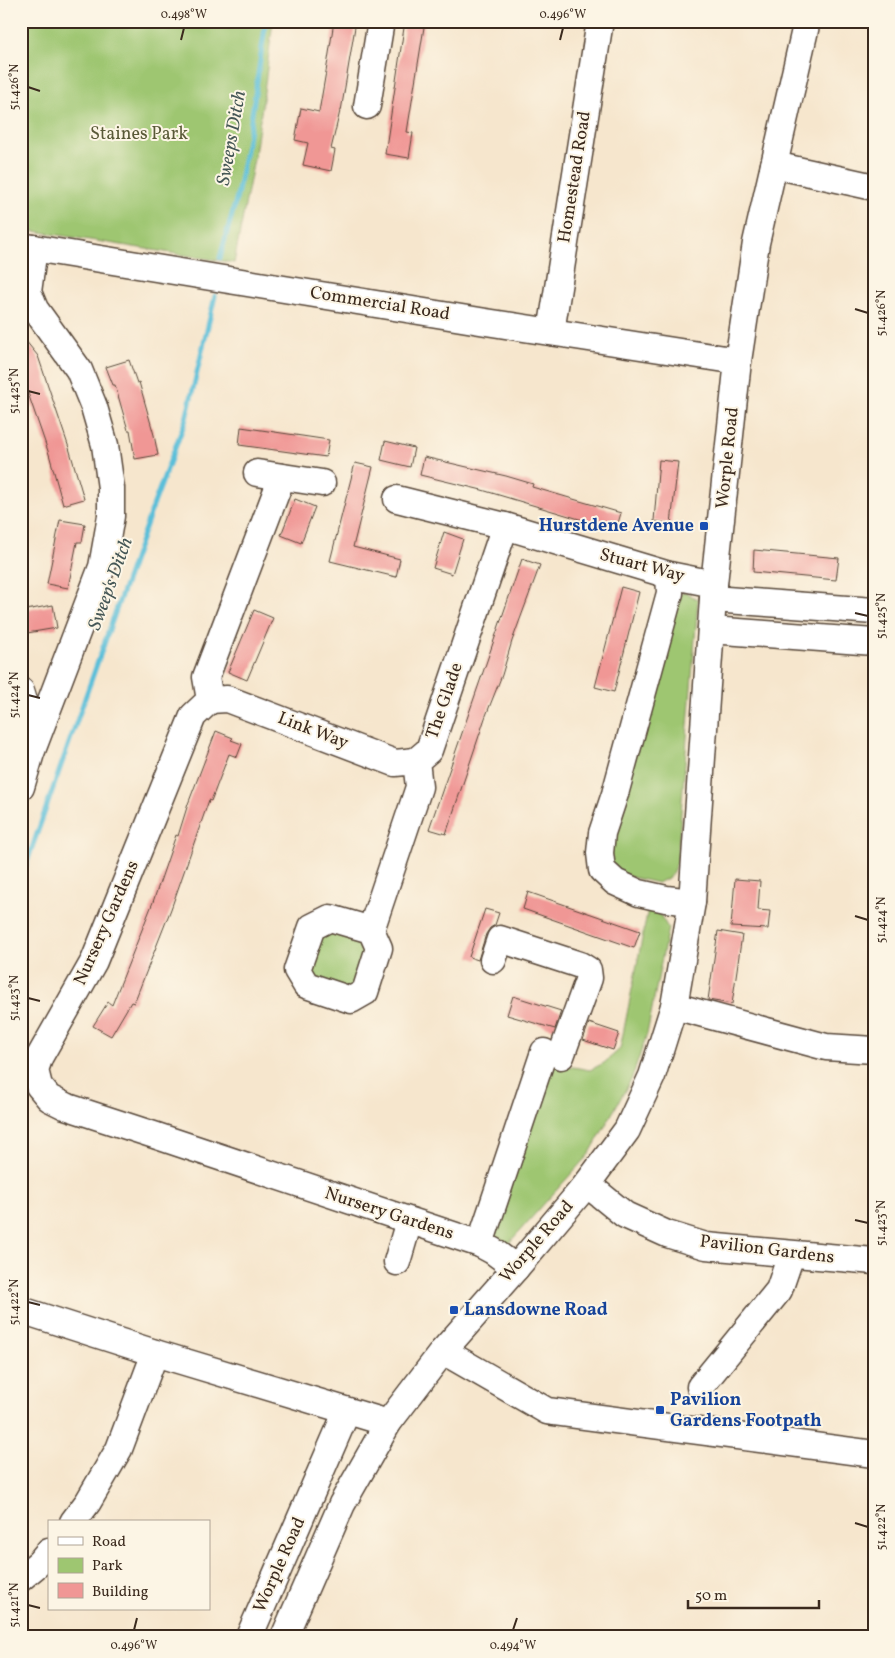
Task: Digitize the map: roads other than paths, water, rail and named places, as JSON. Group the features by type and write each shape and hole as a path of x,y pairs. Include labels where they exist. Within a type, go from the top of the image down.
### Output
{"street":[{"path":"367,106 381,21"},
{"name":"Homestead Road","path":"551,332 600,21"},
{"name":"Worple Road","path":"284,1637 342,1504 388,1423 443,1351 587,1184 627,1130 652,1076 674,1006 692,902 714,592 738,361 756,243 807,21"},
{"path":"774,164 874,187"},
{"path":"21,787 31,753 102,567 108,544 111,516 105,445 94,407 78,370 35,309 28,292 27,246"},
{"name":"Commercial Road","path":"27,246 738,361"},
{"path":"257,473 322,483"},
{"path":"210,700 206,677 282,477"},
{"name":"Stuart Way","path":"397,499 505,526 669,575 714,592"},
{"name":"The Glade","path":"416,761 429,750 505,526"},
{"path":"669,575 670,593 602,833 600,853 602,870 615,882 639,893 692,902"},
{"path":"714,592 874,611"},
{"path":"711,630 874,642"},
{"path":"21,680 31,684 49,681 64,666"},
{"path":"21,691 31,724 31,753"},
{"name":"Link Way","path":"210,700 227,699 395,763 416,761"},
{"name":"Nursery Gardens","path":"210,700 193,716 94,961 40,1056 35,1070 38,1086 49,1098 65,1106 480,1244 516,1268"},
{"path":"371,930 419,787 416,761"},
{"path":"480,1244 553,1054 589,978 588,970 580,965 500,940"},
{"path":"674,1006 826,1047 874,1050"},
{"name":"Pavilion Gardens","path":"587,1184 625,1215 667,1234 706,1246 874,1262"},
{"path":"396,1262 409,1221"},
{"path":"700,1387 779,1290 791,1255"},
{"path":"21,1310 155,1353 388,1423"},
{"path":"443,1351 548,1411 874,1454"},
{"path":"74,1520 88,1502 119,1449 155,1353"},
{"name":"Worple Road","path":"249,1637 347,1411"},
{"path":"21,1578 39,1563 48,1552"}],"waterway":[{"name":"Sweeps Ditch","path":"220,258 237,196 249,134 266,21"},
{"name":"Sweep's Ditch","path":"21,879 150,514 186,419 215,296"}],"place":[{"name":"Hurstdene Avenue","path":"704,526"},
{"name":"Lansdowne Road","path":"454,1310"},
{"name":"Pavilion Gardens Footpath","path":"660,1410"}],"park label":[{"name":"Staines Park","path":"139,134"}]}
